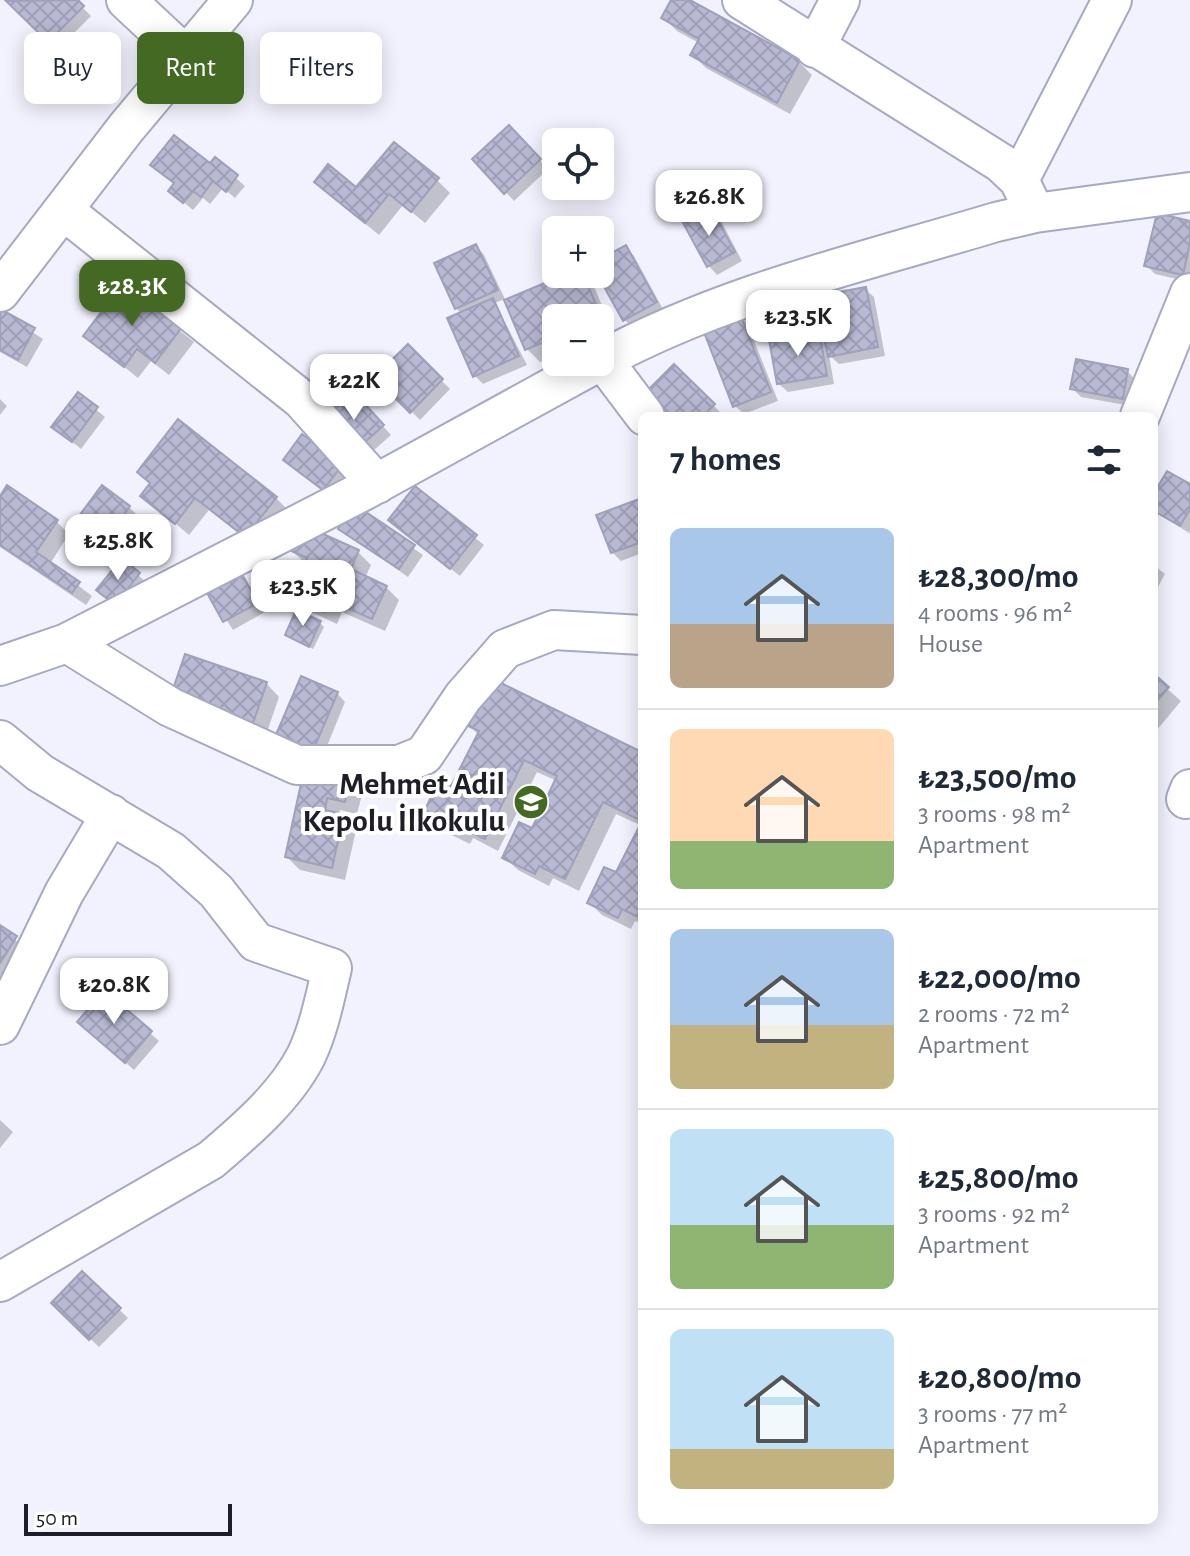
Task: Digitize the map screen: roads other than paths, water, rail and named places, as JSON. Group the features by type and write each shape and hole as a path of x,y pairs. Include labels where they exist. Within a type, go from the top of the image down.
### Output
{"street":[{"path":"126,0 160,32"},
{"path":"206,32 233,0"},
{"path":"742,0 1001,163 1027,196"},
{"path":"815,48 840,0"},
{"path":"1027,196 1112,0"},
{"path":"0,292 148,104"},
{"path":"614,355 759,292 1027,196 1190,192"},
{"path":"63,210 302,400 377,484"},
{"path":"1142,412 1190,293"},
{"path":"0,666 67,643 377,484 573,376"},
{"path":"612,376 642,412"},
{"path":"67,643 170,707 297,765 399,765 424,755 463,697 505,649 554,630 638,635"},
{"path":"0,740 40,773 148,835 193,869 216,891 256,942 332,968 306,1057 279,1094 238,1137 211,1160 0,1282"},
{"path":"0,1025 64,893 111,814"}],"place":[{"name":"Mehmet Adil Kepolu İlkokulu","path":"531,802"}]}
